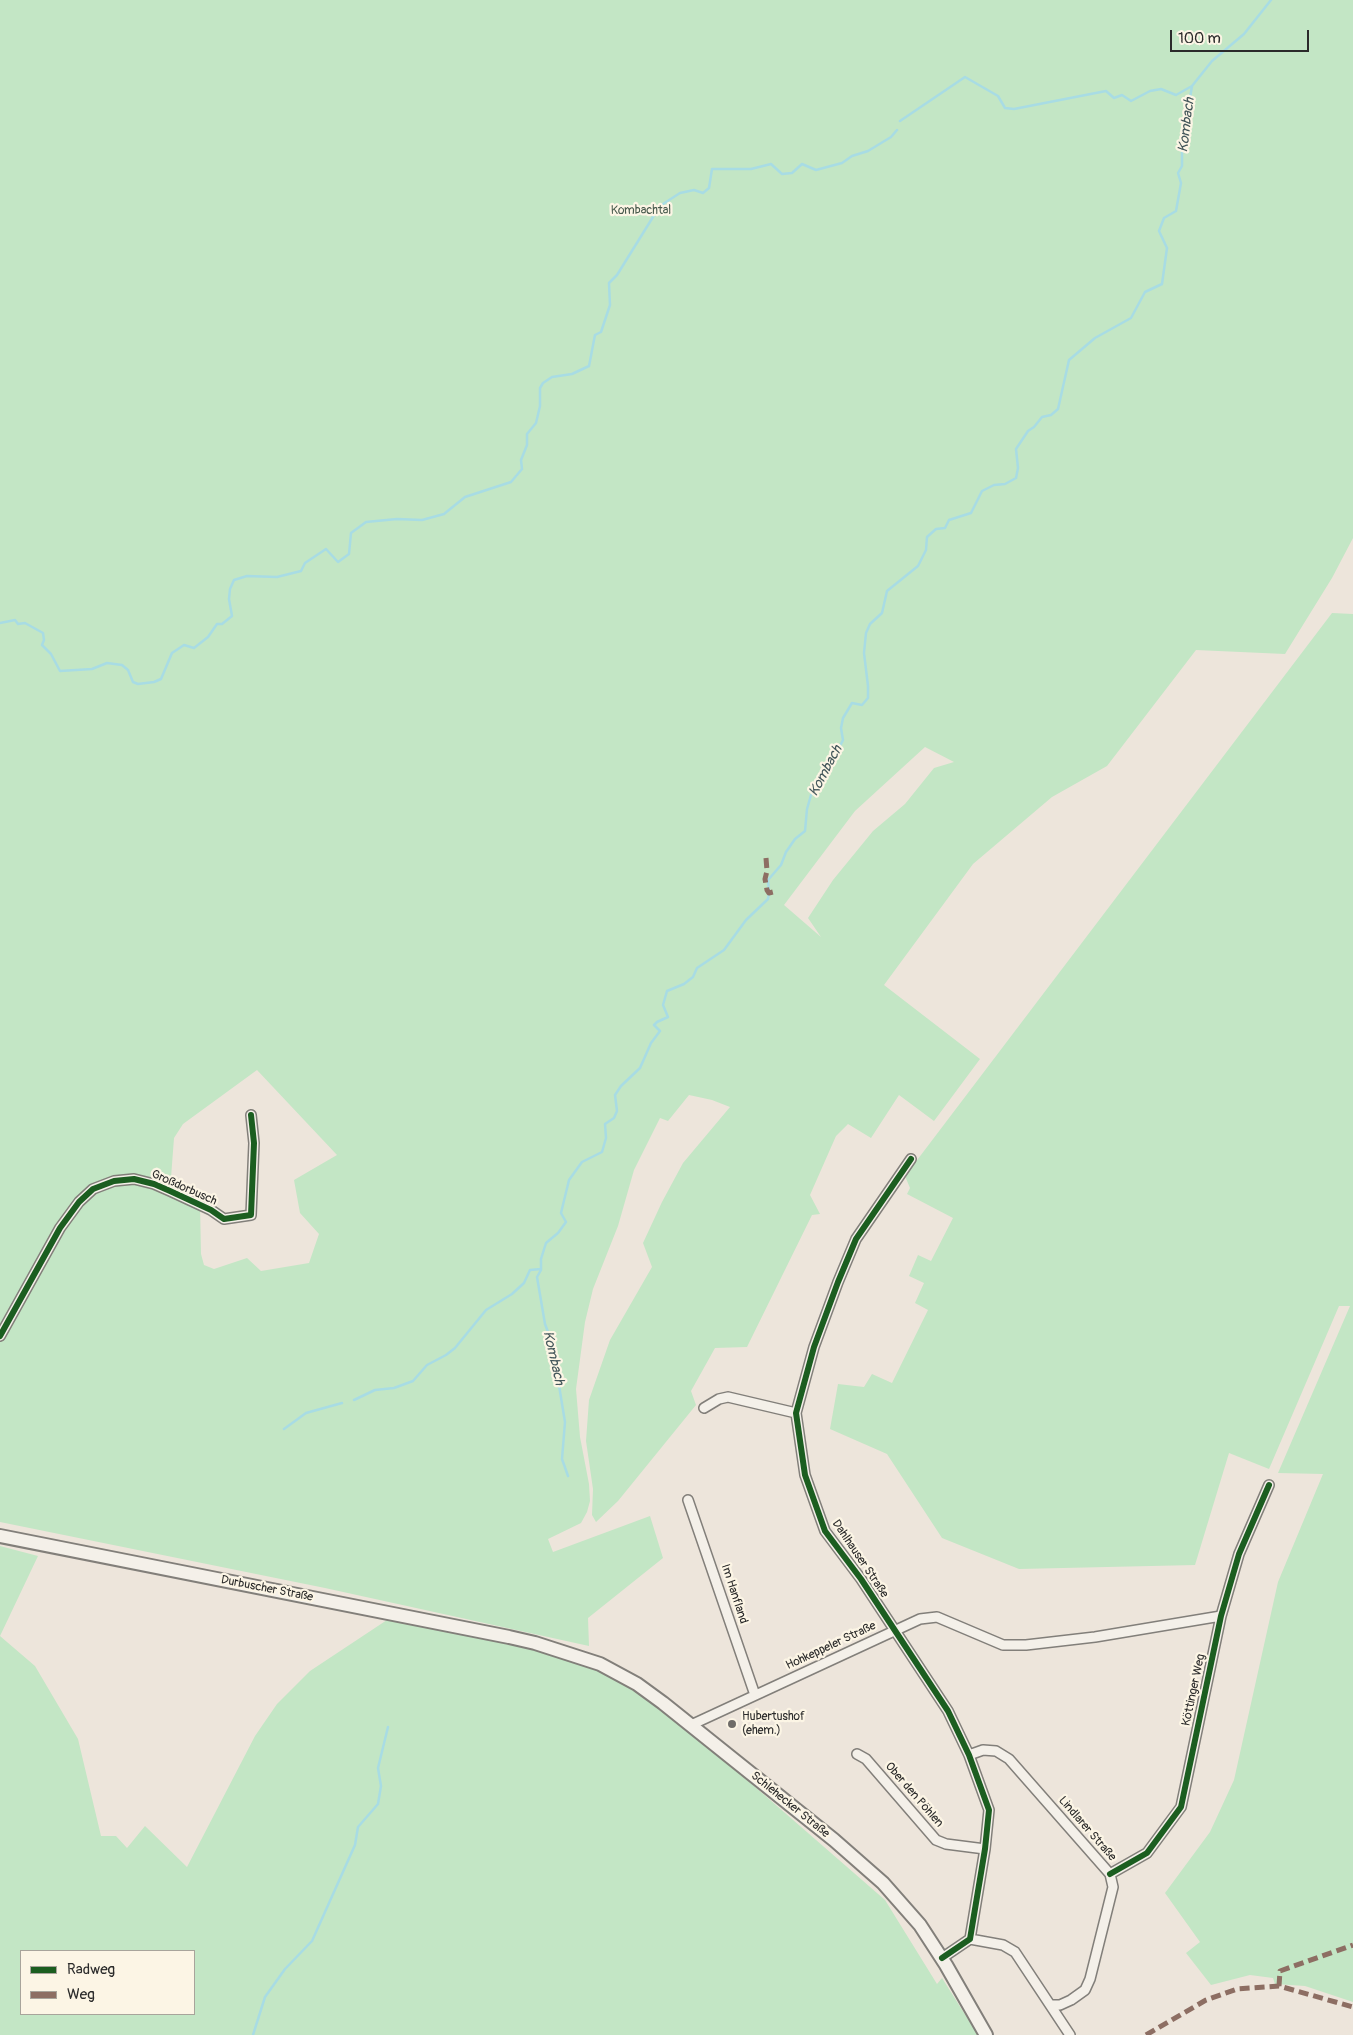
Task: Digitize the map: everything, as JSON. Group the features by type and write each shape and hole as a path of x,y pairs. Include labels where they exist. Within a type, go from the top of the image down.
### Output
{"main road":[{"name":"Durbuscher Straße","path":"0,1536 535,1643"},
{"name":"Schlehecker Straße","path":"535,1643 580,1656 618,1673 650,1694 861,1862 901,1902 920,1925 942,1958 986,2035"}],"street":[{"name":"Großdorbusch","path":"0,1336 60,1228 79,1202 93,1189 114,1182 134,1180 162,1188 200,1204 224,1219 251,1215 254,1143 251,1115"},
{"name":"Dahlhauser Straße","path":"911,1159 856,1239 814,1347 796,1413 805,1475 825,1531 895,1630 948,1712 969,1755 989,1810 985,1850 970,1939"},
{"path":"704,1408 719,1399 728,1397 796,1413"},
{"name":"Köttinger Weg","path":"1110,1874 1147,1852 1181,1807 1221,1616 1239,1554 1269,1485"},
{"name":"Im Hanfland","path":"688,1500 755,1695"},
{"name":"Hohkeppeler Straße","path":"691,1726 920,1619 937,1617 1003,1645 1026,1645 1095,1637 1221,1616"},
{"name":"Lindlarer Straße","path":"969,1755 983,1750 996,1751 1009,1759 1110,1874 1112,1886 1092,1972 1085,1990 1060,2005 1051,2005"},
{"name":"Ober den Pöhlen","path":"857,1754 866,1759 936,1840 946,1844 985,1850"},
{"path":"942,1958 970,1939 1003,1945 1015,1952 1070,2035"}],"green space":[{"name":"Kombachtal","path":"0,0 1353,0 1353,538 1332,578 1285,654 1196,650 1107,766 1052,797 973,864 884,985 980,1059 934,1121 899,1095 871,1138 848,1124 836,1136 810,1195 820,1214 812,1215 747,1347 715,1348 691,1391 696,1405 618,1501 596,1522 592,1515 593,1489 586,1441 589,1400 610,1340 652,1267 643,1243 662,1202 683,1163 730,1107 712,1100 689,1095 668,1121 660,1118 634,1170 618,1226 593,1289 585,1322 576,1389 580,1437 589,1484 590,1501 581,1523 548,1539 553,1552 650,1516 663,1558 588,1618 589,1646 325,1588 0,1522","holes":["925,747 954,762 934,768 905,804 873,831 833,880 808,918 821,937 784,905 855,811","257,1070 337,1155 294,1180 300,1213 319,1234 309,1263 261,1271 247,1258 214,1269 204,1265 201,1254 200,1204 170,1191 174,1138 183,1124"]},
{"path":"1332,613 1353,614 1353,2002 1305,1986 1275,1984 1273,1978 1250,1975 1211,1985 1186,1953 1200,1942 1165,1893 1210,1832 1234,1780 1278,1582 1323,1474 1278,1473 1350,1306 1339,1306 1269,1469 1229,1453 1195,1565 1019,1569 942,1538 887,1454 830,1429 838,1384 864,1387 872,1374 892,1383 928,1310 915,1303 924,1283 909,1276 918,1255 931,1261 953,1218 907,1194 910,1188 905,1176"},
{"path":"0,1546 38,1556 0,1636"},
{"path":"390,1618 541,1649 612,1675 692,1732 885,1900 937,1984 942,1978 978,2035 0,2035 0,1636 35,1666 78,1739 101,1836 116,1836 127,1848 145,1826 187,1867 255,1736 277,1704 310,1671"}],"waterway":[{"name":"Kombach","path":"354,1400 375,1390 394,1388 413,1381 427,1365 455,1348 486,1310 512,1294 524,1283 530,1270 541,1269 541,1259 546,1243 558,1233 566,1222 561,1213 569,1180 582,1162 602,1152 606,1138 605,1124 614,1118 617,1111 615,1095 621,1086 640,1068 651,1043 660,1031 654,1025 668,1017 663,1005 667,991 684,984 693,977 697,968 724,950 746,920 768,899 768,880 781,865 786,852 795,839 805,831 807,809 811,795 819,786 821,775 829,768 843,740 841,728 843,718 852,703 862,705 868,698 864,653 866,633 870,624 882,613 887,591 918,566 926,550 927,537 936,529 945,528 949,520 971,513 982,491 994,485 1005,484 1016,478 1018,468 1016,449 1028,431 1042,417 1051,415 1058,409 1069,360 1095,338 1131,318 1145,292 1162,284 1167,248 1159,231 1164,218 1176,211 1181,183 1178,173 1182,166 1182,147 1192,86 1212,61 1244,34 1271,0"},
{"path":"900,121 965,77 998,96 1005,108 1014,109 1106,91 1114,98 1122,95 1131,101 1150,91 1161,89 1176,95 1192,86"},
{"path":"0,623 15,620 18,624 25,623 43,633 44,640 42,645 51,654 60,671 92,669 107,663 122,665 128,670 133,682 138,684 161,679 172,653 184,645 194,648 208,637 217,624 222,624 232,616 229,599 230,589 234,580 247,576 277,577 301,571 305,563 326,549 338,562 349,554 351,533 366,522 397,519 422,520 444,514 465,497 511,482 522,469 521,460 527,445 527,434 536,423 540,406 540,388 543,383 552,377 572,374 589,366 595,335 601,332 610,305 609,283 617,275 663,204 680,193 694,190 703,193 709,188 712,169 751,169 771,164 782,174 792,173 802,164 816,170 842,163 852,156 868,151 891,137 897,130"},
{"name":"Kombach","path":"541,1270 537,1277 545,1324 551,1340 549,1350 555,1361 565,1422 562,1459 568,1476"},
{"name":"Kombach","path":"284,1429 306,1413 342,1403"},
{"path":"253,2035 265,1997 285,1969 312,1941 355,1845 358,1827 378,1804 381,1786 378,1768 388,1727"}],"marked path":[{"path":"766,858 767,871 765,879 767,890 769,893 773,892"},
{"path":"1279,1986 1280,1971 1353,1945"},
{"path":"1146,2035 1206,2000 1237,1989 1279,1986 1353,2007"}],"cycle path":[{"path":"0,1336 60,1228 79,1202 93,1189 114,1181 134,1179 154,1184 170,1191 211,1210 224,1219 251,1215 254,1143 251,1115"},
{"path":"911,1159 856,1239 814,1347 796,1413 805,1475 825,1531 861,1579 948,1711 969,1755 989,1810 985,1849 970,1939 942,1958"},
{"path":"1110,1874 1147,1853 1181,1807 1221,1616 1239,1554 1269,1485"}],"place":[{"name":"Hubertushof (ehem.)","path":"732,1724"}]}
